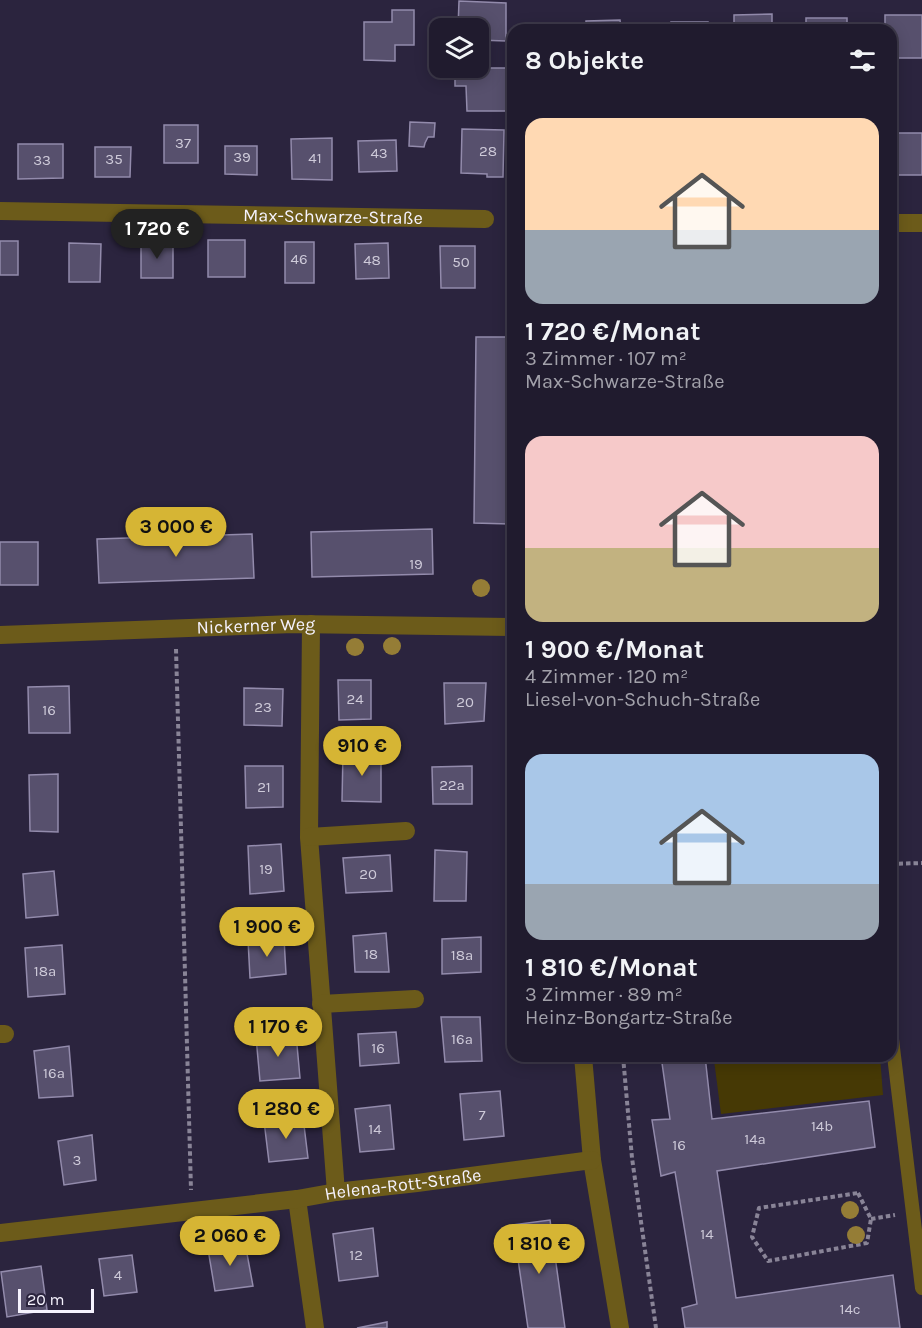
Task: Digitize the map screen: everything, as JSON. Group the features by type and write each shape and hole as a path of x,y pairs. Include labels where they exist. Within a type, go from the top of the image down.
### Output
{"street":[{"name":"Max-Schwarze-Straße","path":"0,211 485,219"},
{"path":"897,224 922,223"},
{"path":"311,624 309,837 336,1192"},
{"name":"Nickerner Weg","path":"0,635 311,624 507,627"},
{"path":"309,837 406,831"},
{"path":"321,1004 415,999"},
{"path":"584,1062 592,1160 620,1328"},
{"name":"Helena-Rott-Straße","path":"0,1233 297,1199 336,1192 592,1160"},
{"path":"297,1199 315,1328"}],"lane":[{"path":"895,1062 922,1288"}],"path":[{"path":"175,630 192,1210"},
{"path":"897,864 922,863"},
{"path":"624,1062 632,1158 656,1328"},
{"path":"858,1193 872,1219 867,1243 768,1261 752,1237 759,1208 858,1193"}],"shaded area":[{"path":"714,1062 880,1062 883,1095 721,1114"}],"building":[{"path":"459,1 506,3 506,41 489,40 489,18 458,18"},
{"path":"392,10 414,10 414,45 395,45 395,61 364,60 364,22 392,22"},
{"path":"772,14 772,24 734,24 734,15"},
{"path":"885,15 922,15 922,58 897,58 897,24 885,24"},
{"path":"806,18 847,18 847,24 806,24"},
{"path":"620,20 620,24 586,24 586,21"},
{"path":"671,22 708,22 708,24 671,24"},
{"path":"489,68 506,68 506,111 467,111 466,86 455,86 455,78 489,78"},
{"path":"410,122 435,123 434,137 428,137 424,147 409,146"},
{"path":"164,125 198,125 198,163 164,163"},
{"path":"462,129 504,130 503,177 461,173"},
{"path":"897,133 922,133 922,175 897,175"},
{"path":"332,138 332,180 292,179 291,139"},
{"path":"396,140 397,171 359,172 358,141"},
{"path":"18,144 63,144 63,178 18,179"},
{"path":"225,146 257,146 257,175 225,174"},
{"path":"95,147 131,147 130,177 95,177"},
{"path":"208,240 245,240 245,277 208,277"},
{"path":"0,241 18,241 18,275 0,275"},
{"path":"141,242 173,242 173,278 141,278"},
{"path":"285,242 314,242 314,283 285,283"},
{"path":"69,243 101,244 100,282 69,282"},
{"path":"388,243 389,278 356,279 355,244"},
{"path":"440,246 475,246 475,288 441,288"},
{"path":"476,337 507,337 507,524 474,523"},
{"path":"432,529 433,574 312,577 311,532"},
{"path":"252,534 254,578 99,583 97,539"},
{"path":"0,542 38,542 38,585 0,585"},
{"path":"338,680 371,680 371,719 339,720"},
{"path":"444,683 486,683 484,721 445,724"},
{"path":"69,686 70,733 29,733 28,687"},
{"path":"244,688 283,689 282,726 244,725"},
{"path":"343,752 381,753 381,802 342,801"},
{"path":"245,766 283,766 283,807 246,808"},
{"path":"472,766 472,804 433,804 432,767"},
{"path":"58,774 58,832 30,831 29,775"},
{"path":"281,844 284,891 250,894 248,846"},
{"path":"435,850 467,852 466,901 434,901"},
{"path":"390,855 392,891 346,893 343,858"},
{"path":"54,871 58,915 26,918 23,874"},
{"path":"386,933 389,972 355,972 353,936"},
{"path":"481,937 481,972 442,974 442,939"},
{"path":"284,938 286,974 250,978 248,940"},
{"path":"62,945 65,994 28,997 25,948"},
{"path":"441,1017 480,1017 482,1061 445,1062"},
{"path":"396,1032 399,1063 360,1066 358,1034"},
{"path":"296,1034 300,1078 260,1081 256,1037"},
{"path":"69,1046 73,1096 39,1098 34,1051"},
{"path":"662,1062 706,1062 712,1119 869,1101 875,1147 717,1171 736,1298 893,1275 900,1328 685,1328 682,1308 697,1304 675,1172 661,1176 652,1120 670,1119"},
{"path":"500,1091 504,1136 464,1140 460,1094"},
{"path":"390,1105 394,1149 360,1152 355,1109"},
{"path":"303,1117 308,1158 269,1162 264,1121"},
{"path":"92,1135 96,1180 64,1185 58,1141"},
{"path":"550,1220 565,1328 528,1328 513,1225"},
{"path":"373,1228 378,1276 339,1281 333,1234"},
{"path":"245,1243 253,1286 215,1291 208,1249"},
{"path":"132,1255 137,1292 104,1296 99,1259"},
{"path":"41,1266 47,1310 7,1317 1,1272"},
{"path":"387,1322 387,1328 357,1328"}]}
